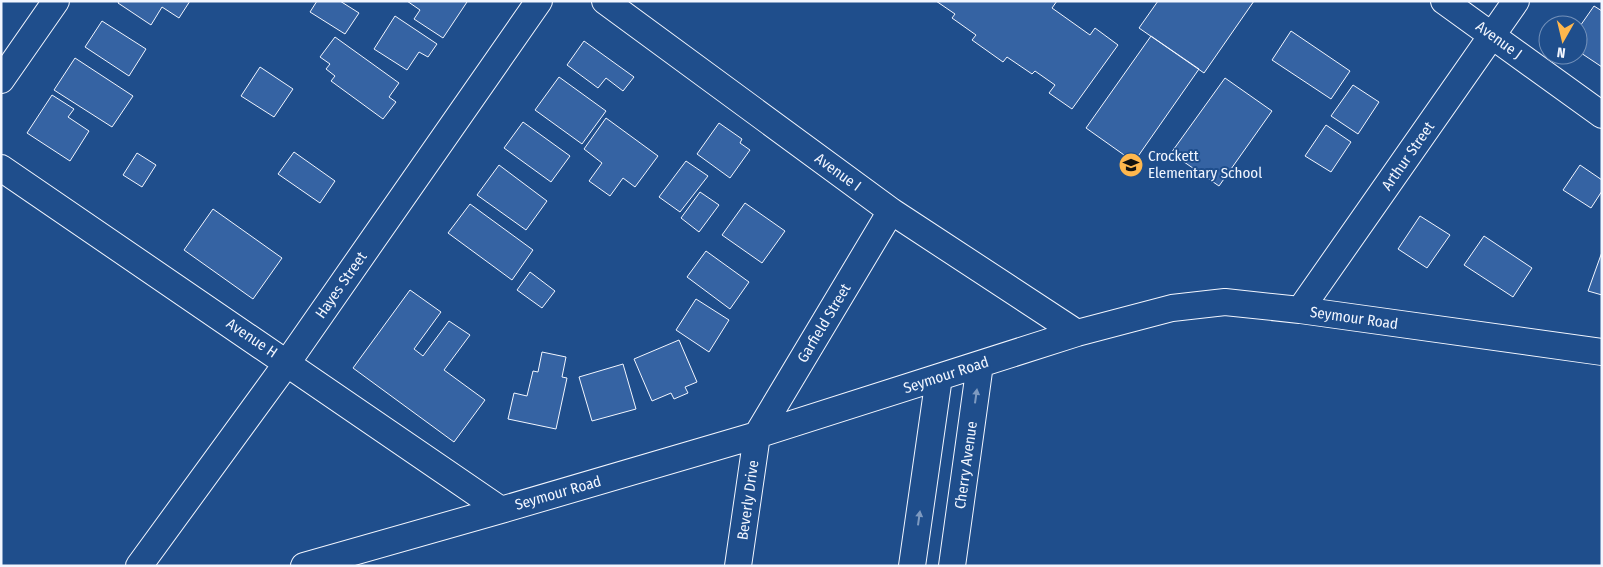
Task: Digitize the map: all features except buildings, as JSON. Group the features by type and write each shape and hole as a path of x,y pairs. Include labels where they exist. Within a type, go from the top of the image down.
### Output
{"street":[{"path":"1,80 56,1"},
{"name":"Hayes Street","path":"139,566 287,363 539,1"},
{"name":"Avenue I","path":"605,1 891,211 1077,333"},
{"name":"Avenue J","path":"1444,1 1602,114"},
{"name":"Arthur Street","path":"1300,310 1516,1"},
{"name":"Avenue H","path":"1,168 501,510"},
{"name":"Garfield Street","path":"757,435 891,211"},
{"name":"Seymour Road","path":"304,566 757,435 1077,333 1172,308 1224,302 1300,310 1602,352"},
{"name":"Cherry Avenue","path":"952,566 980,364"},
{"path":"912,566 939,377"},
{"name":"Beverly Drive","path":"738,566 757,435"}],"place":[{"name":"Crockett Elementary School","path":"1131,165"}]}
